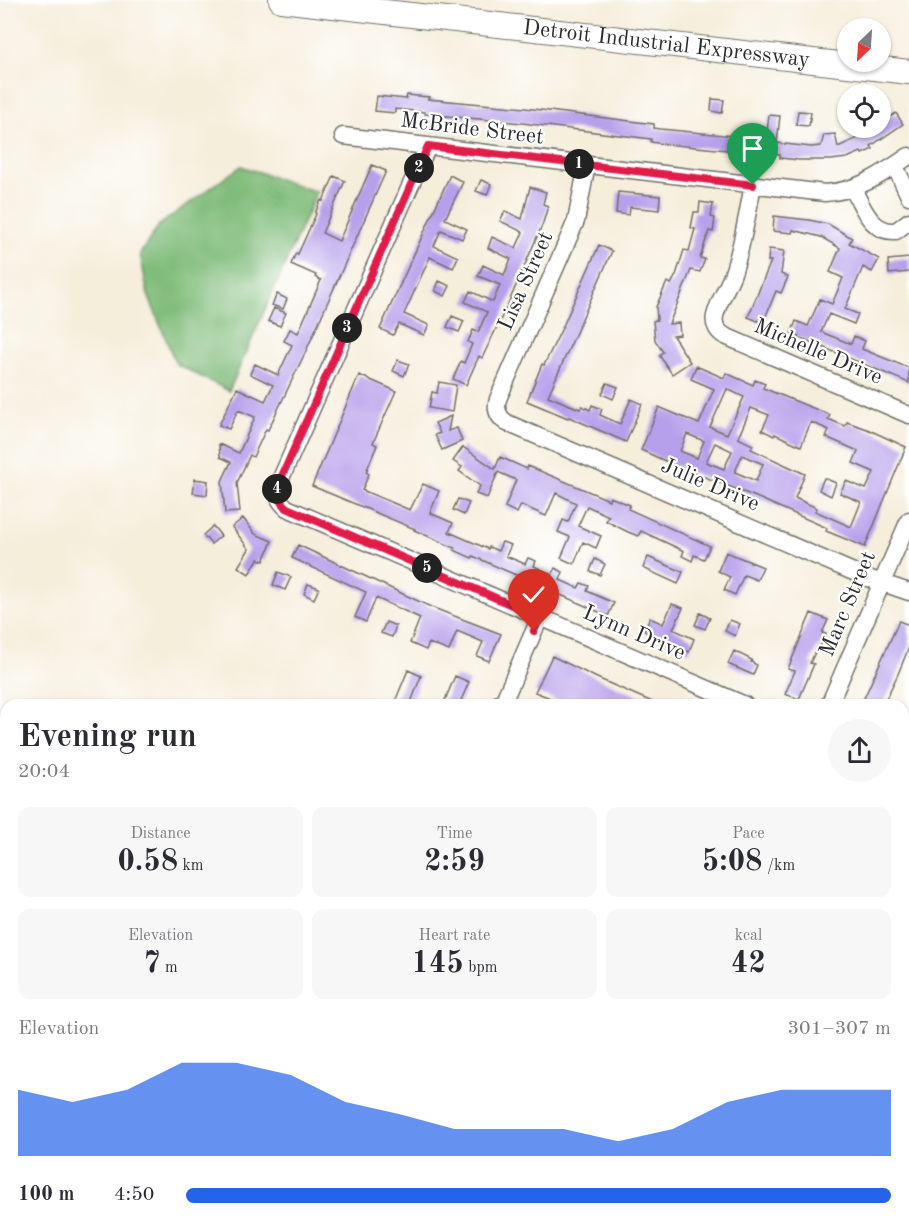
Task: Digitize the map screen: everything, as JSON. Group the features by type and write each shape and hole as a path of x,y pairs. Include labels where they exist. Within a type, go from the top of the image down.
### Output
{"highway":[{"name":"Detroit Industrial Expressway","path":"281,0 907,72"}],"street":[{"name":"McBride Street","path":"343,136 825,192 853,189 872,181 902,161"},
{"name":"Lynn Drive","path":"428,146 278,485 278,497 281,503 287,508 731,699"},
{"path":"902,161 909,196"},
{"name":"Lisa Street","path":"498,412 498,399 576,221 587,165"},
{"name":"Michelle Drive","path":"753,185 739,255 729,286 715,316 718,330 725,336 909,415"},
{"path":"853,189 871,220 884,230 899,230 909,221"},
{"name":"Julie Drive","path":"498,412 507,423 882,583 909,592"},
{"name":"Marc Street","path":"832,699 909,520"},
{"path":"504,699 540,617"}],"green space":[{"path":"241,166 317,192 229,391 176,364 148,295 140,254 159,225"}],"building":[{"path":"407,95 429,97 428,99 654,124 654,128 660,129 766,139 769,115 780,116 777,143 811,147 821,146 824,135 835,134 838,147 858,138 883,138 871,146 873,149 847,158 799,160 780,158 780,155 665,144 651,142 651,139 522,123 395,109 395,113 375,111 377,96 406,99"},
{"path":"712,99 724,100 722,113 711,111"},
{"path":"798,111 811,112 809,126 796,125"},
{"path":"896,113 903,124 891,132 891,116"},
{"path":"372,165 386,171 306,351 268,430 266,429 253,457 250,455 237,483 240,512 225,513 222,481 231,462 220,457 219,444 239,453 255,417 238,410 229,429 219,425 237,388 265,401 273,385 250,374 255,364 278,375 292,345 284,341 290,329 298,333 321,280 315,277 316,275 291,264 296,253 298,254 334,176 345,181 322,233 339,241"},
{"path":"450,175 463,182 445,219 467,229 462,239 441,230 434,246 458,257 453,268 430,257 404,314 429,325 424,335 399,324 393,335 380,329"},
{"path":"481,180 491,184 487,195 476,191"},
{"path":"530,187 546,192 543,204 548,206 543,223 508,304 482,358 479,356 466,385 453,379 461,361 464,363 472,344 468,342 473,330 478,332 487,312 465,302 470,291 493,302 500,285 478,276 483,265 504,275 511,259 488,248 492,237 516,248 523,232 500,221 505,211 522,219"},
{"path":"618,192 660,196 659,210 630,207 629,215 616,213"},
{"path":"700,202 713,204 711,217 715,218 713,232 709,231 700,258 705,259 700,272 691,270 669,324 679,323 680,335 673,336 690,362 672,374 659,355 663,352 655,340 653,321 657,320 656,307 667,282 671,284 676,275 684,250 689,251 695,229 691,228 694,212 699,212"},
{"path":"774,216 828,224 852,238 849,243 879,259 872,272 863,267 845,309 858,314 854,324 829,314 821,332 851,344 854,336 865,341 862,349 909,368 909,383 791,334 796,321 808,326 820,299 832,304 843,278 830,272 840,248 821,237 793,230 792,233 773,231"},
{"path":"599,245 612,251 548,396 580,409 582,406 590,410 592,405 602,409 600,415 620,424 631,399 642,404 626,442 527,401 542,364 544,365 563,326"},
{"path":"769,249 784,251 781,274 788,277 781,293 776,291 763,323 748,317 771,261 768,261"},
{"path":"909,258 909,272 889,274 888,260"},
{"path":"439,281 450,286 445,296 435,291"},
{"path":"277,294 287,299 283,309 272,305"},
{"path":"274,308 286,313 280,326 268,321"},
{"path":"452,316 464,321 459,332 447,327"},
{"path":"398,360 409,364 404,376 393,371"},
{"path":"696,366 724,378 726,373 753,385 755,380 765,384 763,388 830,415 828,419 845,426 847,422 867,429 906,447 865,547 756,497 641,450 659,407 699,424 714,389 691,379","holes":["727,389 744,397 727,434 710,427","751,408 769,415 762,430 774,436 775,434 801,446 811,422 829,430 826,437 858,451 853,463 874,472 866,489 846,481 840,493 861,502 851,527 815,511 817,508 795,498 805,474 751,449 753,445 738,438","687,434 704,441 697,458 680,451","715,443 732,451 724,469 706,462","742,455 763,464 756,481 735,472"]},
{"path":"359,375 396,391 373,443 377,445 366,472 369,474 362,490 410,510 423,484 439,491 430,513 453,523 449,532 488,549 489,547 498,551 502,542 511,545 506,556 525,564 528,558 536,561 534,566 552,575 555,568 563,572 560,580 578,588 581,583 589,586 587,591 614,603 608,616 473,556 472,558 454,550 455,548 415,529 312,486"},
{"path":"439,382 456,385 452,412 429,408 432,392 437,393"},
{"path":"607,383 618,387 613,399 602,394"},
{"path":"451,416 448,431 457,428 462,441 442,450 435,435 440,433 435,423"},
{"path":"463,447 495,469 500,457 527,469 528,466 609,500 610,497 630,505 628,509 710,546 704,559 694,555 692,561 682,556 684,551 641,531 638,536 628,532 606,521 609,516 587,506 578,526 601,536 596,548 583,542 574,564 561,558 570,537 558,532 563,520 568,522 576,503 556,493 546,516 521,505 517,513 505,507 516,480 498,472 487,498 476,494 480,486 459,471 462,467 453,461"},
{"path":"824,478 836,483 831,496 819,490"},
{"path":"195,479 208,481 207,495 193,493"},
{"path":"458,499 469,503 464,515 453,510"},
{"path":"243,518 255,534 272,541 264,561 258,559 249,574 238,567 249,549 232,527"},
{"path":"213,526 221,536 211,544 203,535"},
{"path":"298,545 431,607 501,634 489,661 477,656 483,642 457,631 449,651 429,643 426,650 410,643 420,618 376,598 366,622 355,617 366,592 292,558"},
{"path":"726,552 763,567 757,580 744,575 735,595 724,590 730,577 718,571"},
{"path":"648,557 683,572 678,584 643,568"},
{"path":"595,559 605,564 600,575 590,571"},
{"path":"278,572 291,577 285,590 273,585"},
{"path":"308,584 319,588 314,599 304,594"},
{"path":"672,604 683,608 673,629 694,639 689,652 644,631 650,618 663,624"},
{"path":"700,613 710,618 705,629 695,625"},
{"path":"811,613 828,620 822,633 826,634 810,663 814,664 799,699 785,694 795,671 788,669"},
{"path":"730,620 740,624 735,636 725,631"},
{"path":"899,621 909,625 909,647 886,699 864,699"},
{"path":"386,622 396,626 392,637 381,633"},
{"path":"734,651 757,665 753,675 728,664"},
{"path":"552,656 645,699 553,699 535,692"},
{"path":"408,670 421,676 412,699 396,699"},
{"path":"455,676 469,682 462,699 445,699"}],"route":[{"path":"534,631 540,617 287,508 278,497 278,485 428,146 753,185"}]}
